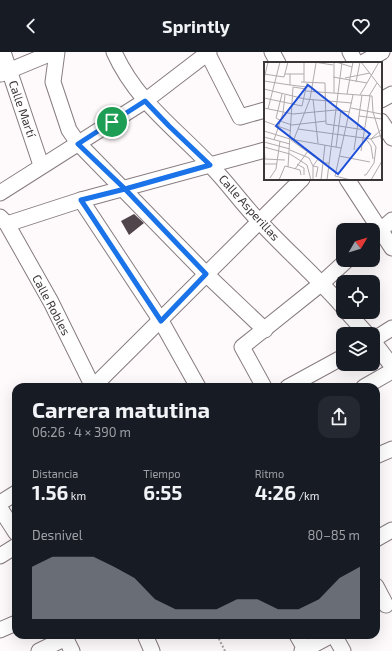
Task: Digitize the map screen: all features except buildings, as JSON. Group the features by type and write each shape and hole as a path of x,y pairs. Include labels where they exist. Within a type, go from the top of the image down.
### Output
{"street":[{"name":"Calle Martí","path":"3,52 5,73 41,165"},
{"path":"5,73 54,52"},
{"path":"57,52 53,82 68,130 78,144 125,189 206,274 265,330"},
{"name":"Calle Asperillas","path":"114,52 120,64 145,101 210,165 259,221 322,283 336,299"},
{"path":"272,52 277,62"},
{"path":"350,52 355,62"},
{"path":"0,193 41,165 78,144 145,101 208,53 240,117 264,110"},
{"path":"382,99 392,94"},
{"path":"382,123 392,138"},
{"path":"4,220 125,189 264,150"},
{"path":"97,383 301,180"},
{"path":"348,180 382,229 392,248"},
{"path":"81,200 161,321 196,383"},
{"name":"Calle Robles","path":"4,220 51,302 91,383"},
{"path":"262,383 242,348 339,267"},
{"path":"353,319 361,327"},
{"path":"380,336 392,328"},
{"path":"380,350 392,366"},
{"path":"295,383 336,361"},
{"path":"371,383 392,371"},
{"path":"380,454 392,449"},
{"path":"0,503 12,496"},
{"path":"0,508 12,527"},
{"path":"380,537 392,530"},
{"path":"380,594 385,605"},
{"path":"0,630 12,625"},
{"path":"147,639 152,651"},
{"path":"299,639 303,650 337,644"},
{"path":"39,651 67,641"}],"path":[{"path":"219,639 224,651"}],"route":[{"path":"112,122 78,144 125,189 81,200 161,321 206,274 125,189 210,165 145,101 112,122"}]}
